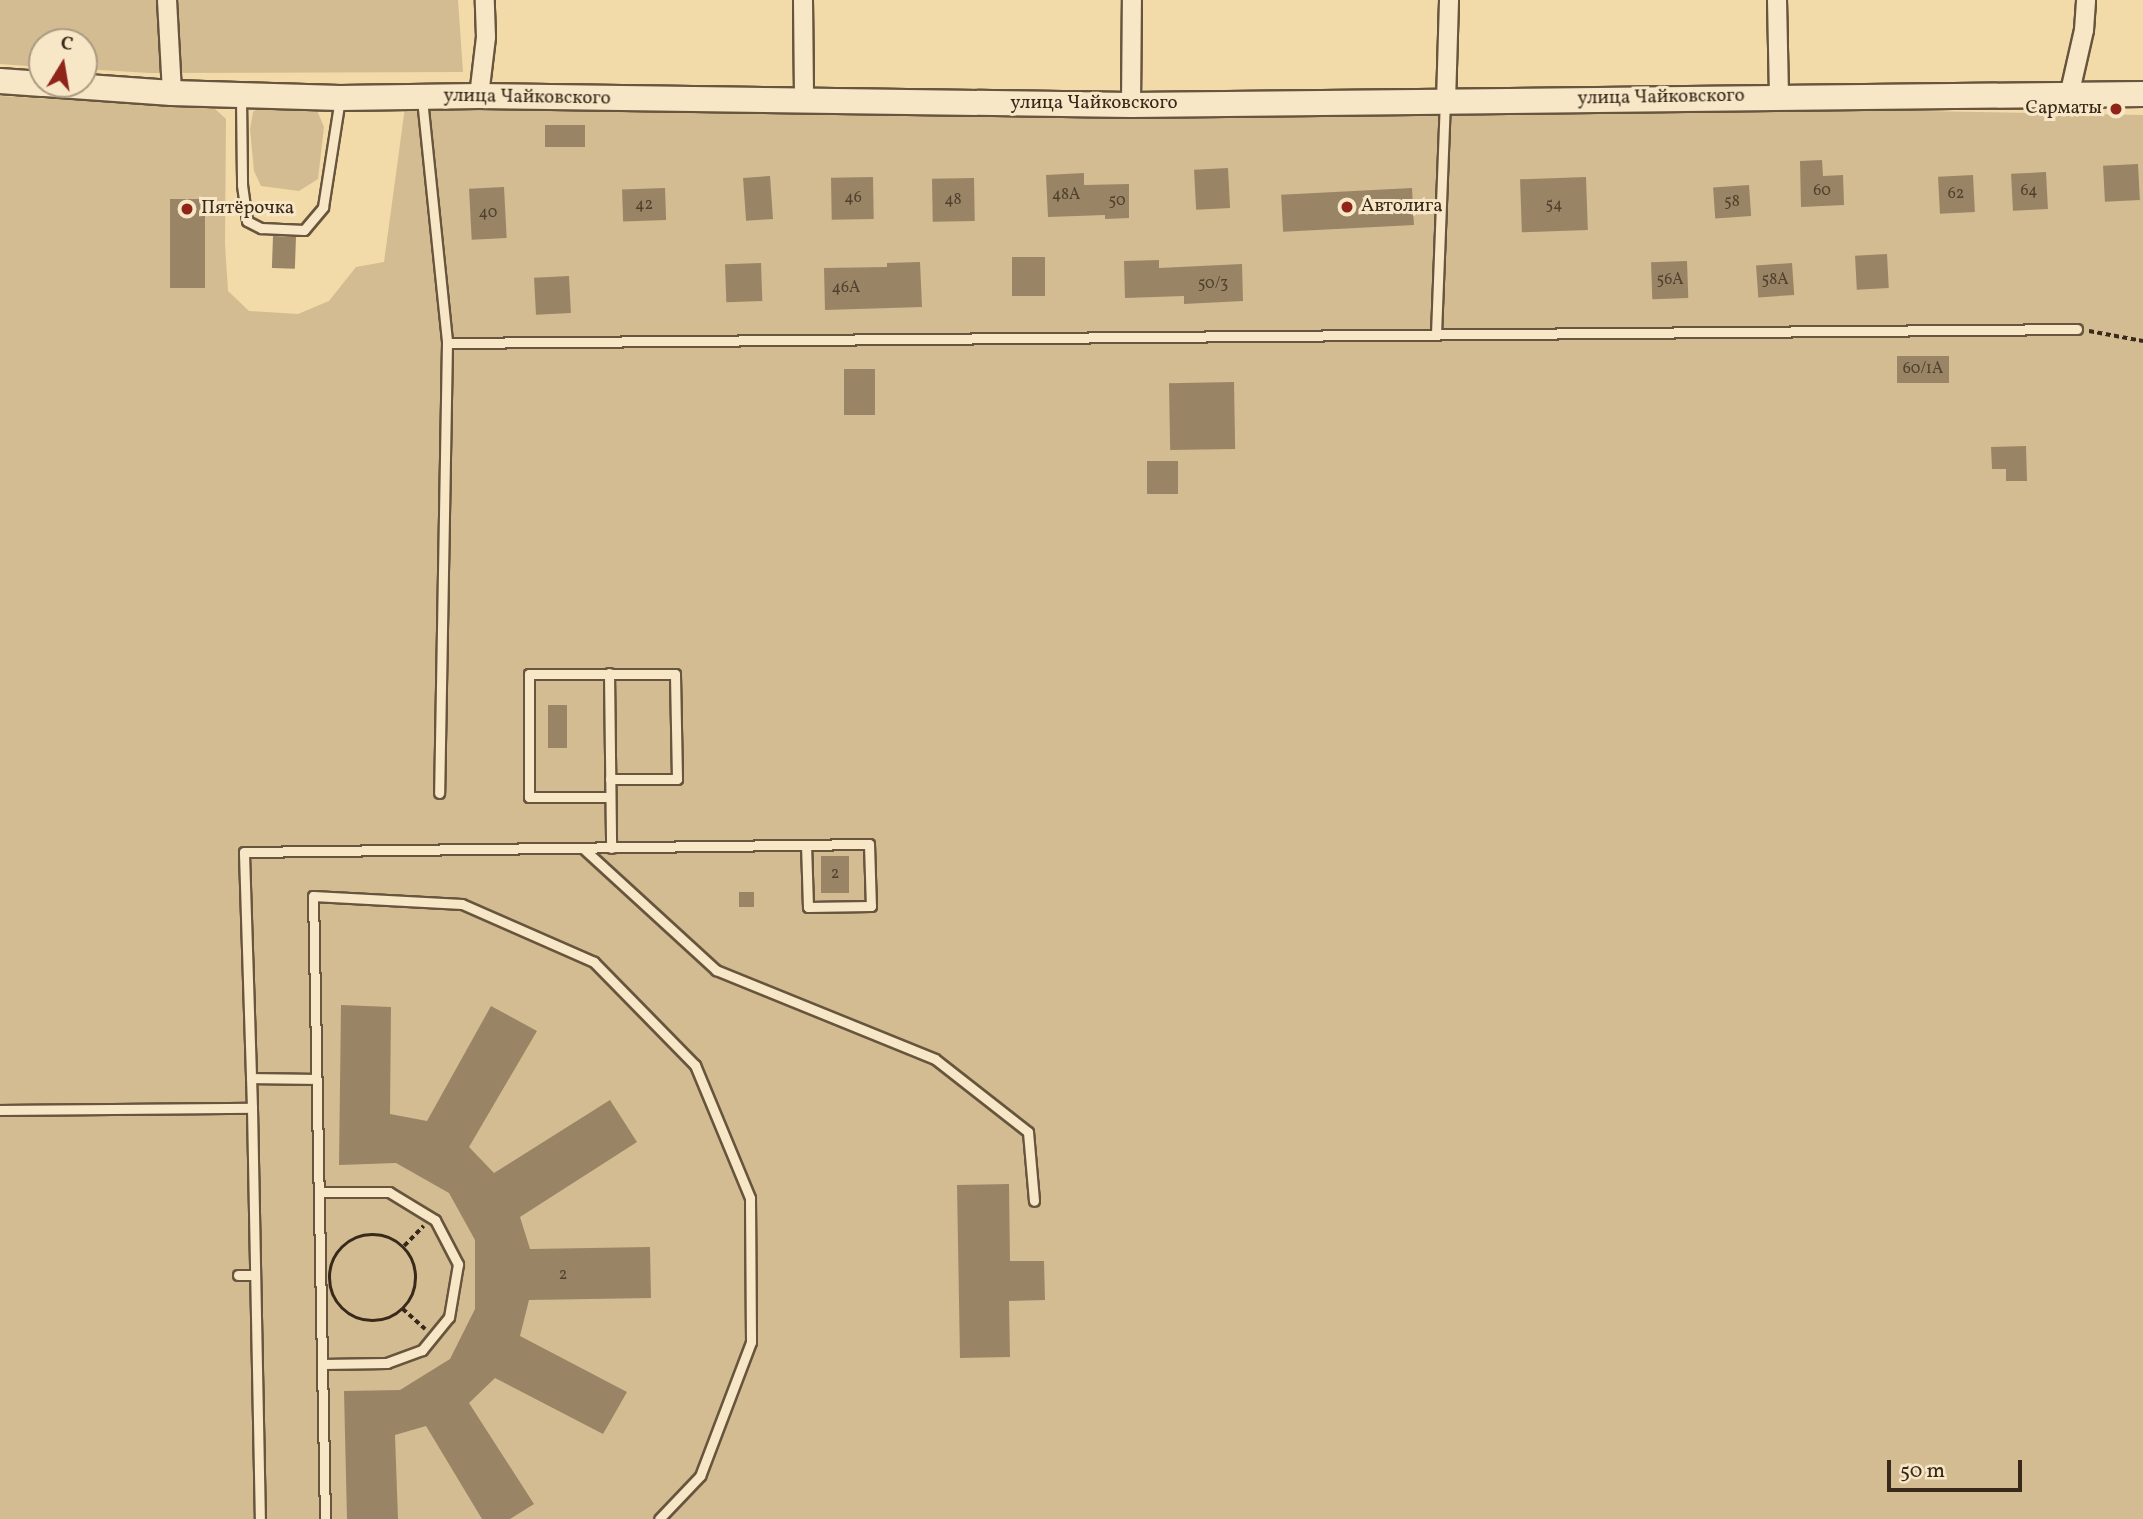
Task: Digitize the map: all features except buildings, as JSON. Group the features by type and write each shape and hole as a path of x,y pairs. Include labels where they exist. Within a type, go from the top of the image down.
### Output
{"street":[{"path":"167,0 172,93"},
{"path":"478,96 486,37 485,0"},
{"path":"803,0 804,102"},
{"path":"1131,105 1132,0"},
{"path":"1446,102 1449,0"},
{"path":"1777,0 1779,96"},
{"path":"2069,96 2084,30 2086,0"},
{"name":"улица Чайковского","path":"0,80 28,83"},
{"name":"улица Чайковского","path":"98,88 240,96 340,98 478,96 1131,105 2143,94"}],"lane":[{"path":"240,96 242,185 247,221 261,228 304,230 323,207 340,98"},
{"path":"421,97 447,343 439,793"},
{"path":"1436,334 1446,102"},
{"path":"447,343 2077,328"},
{"path":"609,673 611,848"},
{"path":"610,779 677,779 674,674 528,674 529,797 610,797"},
{"path":"260,1519 244,852 585,850 611,848 870,844 871,906 808,907 806,845"},
{"path":"585,850 716,970 935,1059 946,1067 1028,1132 1034,1201"},
{"path":"325,1519 313,896 462,904 594,962 695,1065 750,1198 751,1342 700,1476 659,1519"},
{"path":"251,1078 315,1079"},
{"path":"0,1110 252,1108"},
{"path":"319,1192 389,1192 432,1217 458,1264 449,1317 422,1350 387,1363 322,1364"},
{"path":"238,1275 255,1275"}],"path":[{"path":"2077,328 2143,341"},
{"path":"403,1246 432,1217"},
{"path":"375,1234 388,1237 403,1246 415,1266 417,1280 414,1293 403,1309 385,1320 370,1321 355,1318 343,1309 334,1297 330,1283 331,1268 337,1254 347,1243 360,1236 375,1234"},
{"path":"403,1309 433,1336"}],"shaded area":[{"path":"0,0 458,0 463,72 149,73 98,70 98,28 28,28 28,66 0,64"},
{"path":"0,96 214,108 226,119 225,244 228,291 249,311 298,314 329,301 356,267 384,262 405,107 1163,118 1809,109 2143,115 2143,1519 0,1519"},
{"path":"261,106 316,108 324,127 318,179 299,191 261,186 254,171 250,129 253,112"}],"place":[{"name":"Сарматы","path":"2116,109"},
{"name":"Автолига","path":"1347,207"},
{"name":"Пятёрочка","path":"187,209"}]}
